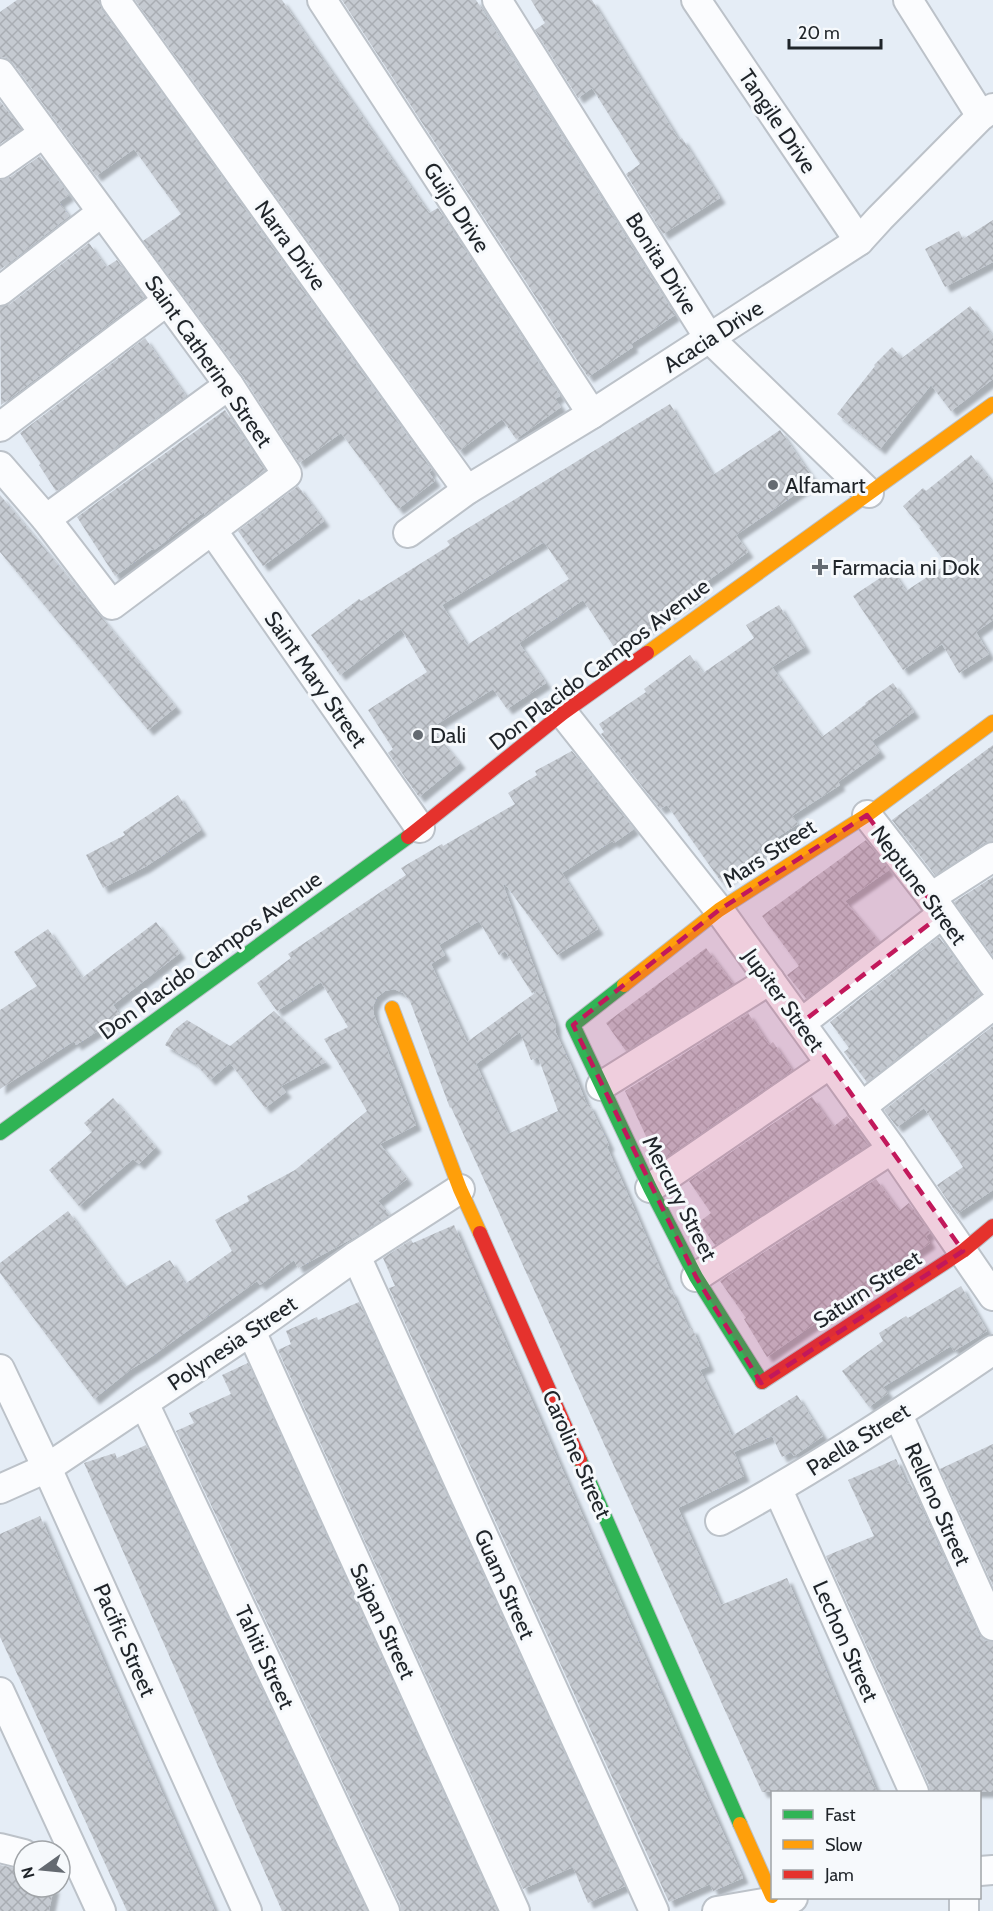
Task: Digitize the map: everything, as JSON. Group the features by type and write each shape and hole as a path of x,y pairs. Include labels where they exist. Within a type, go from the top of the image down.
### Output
{"street":[{"name":"Narra Drive","path":"115,0 467,490"},
{"name":"Guijo Drive","path":"322,0 592,414"},
{"name":"Bonita Drive","path":"497,0 709,338 869,493"},
{"name":"Tangile Drive","path":"696,0 859,242"},
{"path":"908,0 987,112"},
{"name":"Saint Catherine Street","path":"0,72 229,386 287,474 112,605 46,519"},
{"name":"Acacia Drive","path":"408,533 467,490 592,414 859,242 880,218 987,112"},
{"path":"0,164 44,133"},
{"path":"0,291 102,212"},
{"path":"0,427 167,301"},
{"path":"0,466 46,519 229,386"},
{"name":"Don Placido Campos Avenue","path":"0,1133 420,828 563,713 993,404"},
{"name":"Saint Mary Street","path":"212,530 420,828"},
{"name":"Jupiter Street","path":"563,713 719,910 892,1149 993,1296"},
{"name":"Mars Street","path":"573,1025 719,910 867,815 993,722"},
{"name":"Neptune Street","path":"867,815 993,984"},
{"path":"801,1023 993,857"},
{"path":"601,1086 770,980"},
{"path":"861,1107 993,1005"},
{"name":"Caroline Street","path":"392,1008 460,1189 771,1882"},
{"name":"Mercury Street","path":"573,1025 650,1188 696,1277 761,1383"},
{"path":"650,1188 830,1064"},
{"path":"696,1277 892,1149"},
{"name":"Polynesia Street","path":"0,1489 48,1468 251,1331 356,1256 460,1189"},
{"name":"Saturn Street","path":"761,1383 963,1251 993,1226"},
{"name":"Guam Street","path":"356,1256 654,1911"},
{"name":"Saipan Street","path":"251,1331 515,1911"},
{"name":"Paella Street","path":"720,1521 778,1490 898,1415 993,1350"},
{"name":"Pacific Street","path":"0,1369 48,1468 247,1911"},
{"name":"Tahiti Street","path":"144,1403 385,1911"},
{"name":"Relleno Street","path":"898,1415 993,1626"},
{"name":"Lechon Street","path":"778,1490 914,1791"},
{"path":"0,1692 60,1839"},
{"path":"72,1867 101,1911"},
{"path":"717,1911 773,1899"}],"highlighted area":[{"path":"867,815 941,915 801,1023 963,1251 761,1383 696,1277 573,1025 719,910"}],"building":[{"path":"17,0 99,0 102,10 432,470 429,472 435,481 398,509 341,433 299,463 242,375 143,241 181,214 134,149 96,176 13,63 7,58 0,57 0,12"},
{"path":"135,0 282,0 429,213 438,208 560,396 555,399 561,407 516,439 502,419 459,451"},
{"path":"342,0 476,0 675,315 631,344 633,347 588,377"},
{"path":"531,0 592,0 679,140 682,138 720,198 663,234 626,174 640,164 592,88 578,98 535,30 545,23"},
{"path":"0,101 21,129 0,144"},
{"path":"40,156 69,195 59,202 69,216 0,270 0,180 10,177"},
{"path":"993,220 993,262 945,287 925,249 959,231 963,239"},
{"path":"89,243 106,267 117,260 144,297 1,405 0,307 10,304"},
{"path":"970,306 993,336 993,379 951,411 931,385 880,449 837,414 874,365 892,347 902,358"},
{"path":"145,338 186,396 56,491 20,433"},
{"path":"670,404 713,475 780,430 815,481 736,535 748,552 699,587 701,591 616,650 583,600 519,643 546,683 507,709 493,689 431,728 460,763 419,797 388,753 393,749 368,710 427,672 401,629 340,675 311,635 359,599 361,601 450,545 447,541","holes":["544,542 569,579 467,645 442,605"]},
{"path":"225,410 265,470 205,515 204,512 115,576 77,517"},
{"path":"971,455 993,483 993,620 976,632 989,654 959,673 942,644 903,670 853,596 892,570 906,591 947,564 903,506 923,488 926,491"},
{"path":"298,486 324,521 263,566 238,531"},
{"path":"0,495 176,707 148,730 0,552"},
{"path":"779,605 805,647 772,667 822,737 893,683 914,712 872,741 880,752 838,782 840,785 792,816 798,824 759,849 763,855 722,883 667,805 660,809 601,734 604,732 599,724 646,692 644,689 690,655 703,673 754,638 746,625"},
{"path":"993,745 993,841 984,843 935,875 892,820"},
{"path":"572,751 634,829 562,873 598,929 557,955 505,884 503,885 542,988 555,1023 556,1033 587,1105 589,1104 609,1145 607,1147 670,1291 689,1329 692,1328 709,1366 700,1370 732,1436 797,1395 823,1436 794,1456 791,1452 782,1457 772,1436 734,1452 744,1476 678,1508 721,1605 787,1578 877,1791 762,1792 450,1108 410,1001 403,993 394,989 385,991 377,997 373,1006 374,1015 416,1125 380,1144 407,1179 378,1201 390,1215 298,1268 294,1260 260,1285 257,1281 130,1370 94,1399 0,1273 0,1263 68,1211 125,1287 170,1260 185,1284 232,1251 215,1220 249,1201 247,1196 295,1170 367,1111 324,1039 348,1027 321,982 277,1011 257,983 291,958 288,954 406,875 401,868 515,804 508,793 537,775 535,771","holes":["479,921 499,955 505,951 532,993 542,988 467,1042 431,964 445,955 439,945","520,1032 531,1060 538,1057 558,1111 508,1134 476,1064"]},
{"path":"178,795 201,830 145,867 103,888 86,855 125,835 123,832"},
{"path":"866,840 889,870 845,901 879,942 806,998 787,975 799,966 762,916"},
{"path":"993,877 993,956 954,902"},
{"path":"156,922 180,953 113,1005 121,1016 76,1045 74,1041 0,1089 0,1010 37,986 14,952 48,929 82,978"},
{"path":"939,937 980,994 867,1082 844,1052 849,1048 830,1022"},
{"path":"706,948 733,984 626,1051 606,1023"},
{"path":"274,1011 326,1062 281,1086 286,1092 265,1108 230,1063 210,1080 195,1063 165,1045 174,1030 187,1020 230,1046"},
{"path":"748,1013 769,1045 773,1042 792,1070 658,1162 625,1091"},
{"path":"993,1026 993,1190 957,1214 937,1185 963,1167 924,1108 897,1127 884,1110"},
{"path":"812,1097 833,1127 847,1116 868,1145 715,1245 699,1222 711,1213 689,1181"},
{"path":"113,1098 156,1147 139,1164 133,1159 79,1206 49,1170 92,1132 84,1123"},
{"path":"876,1179 899,1211 909,1203 930,1233 926,1236 930,1243 767,1357 744,1319 746,1318 720,1281"},
{"path":"454,1225 743,1878 713,1891 710,1884 669,1902 389,1288 395,1286 383,1258 411,1240 413,1243"},
{"path":"961,1286 987,1331 954,1351 951,1346 883,1387 888,1393 869,1407 842,1371 883,1341 879,1333"},
{"path":"359,1302 625,1886 588,1903 573,1867 523,1889 278,1350 291,1344 286,1331"},
{"path":"248,1363 497,1911 401,1911 400,1904 176,1431 194,1423 189,1413 231,1394 222,1375"},
{"path":"993,1444 993,1586 940,1469"},
{"path":"146,1445 367,1911 282,1911 84,1463 115,1453 117,1458"},
{"path":"896,1459 907,1484 910,1483 978,1633 984,1640 993,1642 993,1792 930,1791 826,1556 874,1536 848,1480"},
{"path":"40,1516 215,1911 127,1911 0,1637 0,1534"},
{"path":"0,1865 12,1868 12,1899 52,1899 49,1911 0,1911"}],"traffic: fast":[{"path":"0,1133 408,837"},
{"path":"624,985 573,1025 650,1188 696,1277 762,1382"},
{"path":"580,1460 740,1824"}],"traffic: slow":[{"path":"647,653 993,404"},
{"path":"624,985 719,910 867,815 993,722"},
{"path":"392,1008 460,1189 480,1233"},
{"path":"740,1824 771,1894"}],"traffic: jam":[{"path":"408,837 563,713 647,653"},
{"path":"762,1382 963,1251 993,1226"},
{"path":"480,1233 580,1460"}],"place":[{"name":"Alfamart","path":"773,485"},
{"name":"Farmacia ni Dok","path":"820,567"},
{"name":"Dali","path":"418,735"}]}
